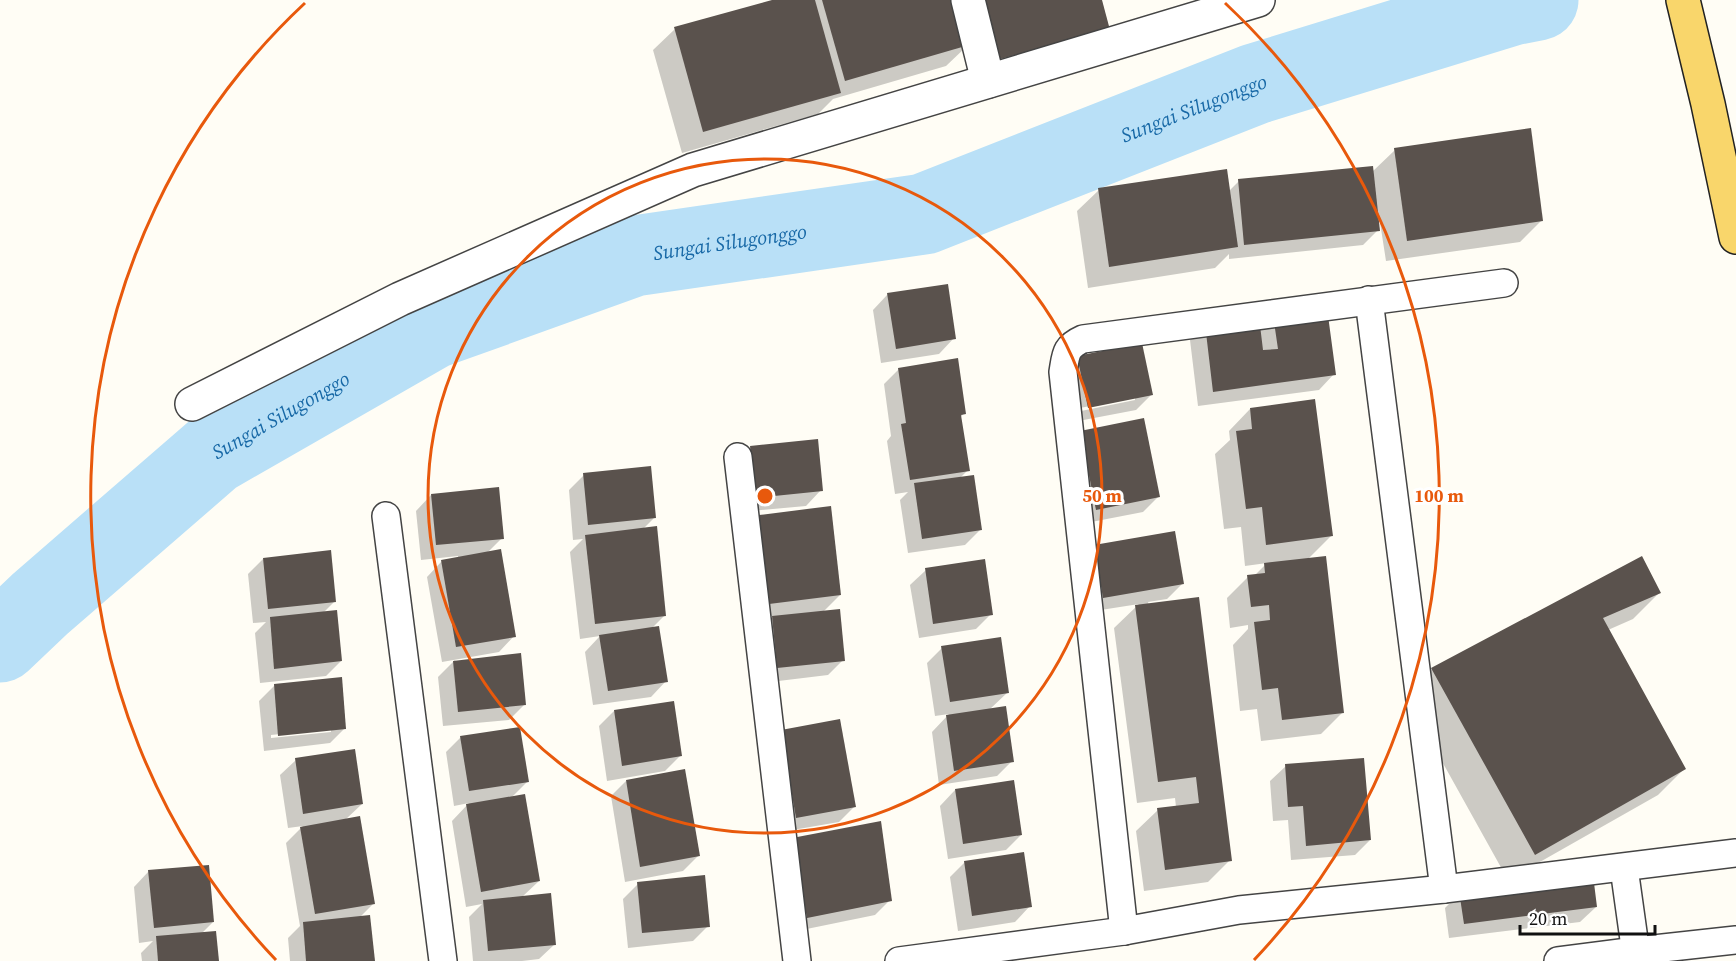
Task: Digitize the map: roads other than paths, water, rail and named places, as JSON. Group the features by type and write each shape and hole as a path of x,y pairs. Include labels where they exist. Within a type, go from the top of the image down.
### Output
{"main road":[{"path":"1683,0 1736,237"}],"street":[{"path":"968,0 988,81"},
{"path":"192,404 400,299 693,170 1251,1"}],"lane":[{"path":"1124,931 1063,372 1066,352 1073,343 1083,339 1504,283"},
{"path":"1369,300 1444,889"},
{"path":"738,457 797,961"},
{"path":"386,516 443,961"},
{"path":"899,961 1124,931 1239,910 1444,889 1736,853"},
{"path":"1624,868 1637,956"},
{"path":"1558,961 1637,956 1736,940"}],"waterway":[{"name":"Sungai Silugonggo","path":"0,642 40,604 213,454 431,329 634,256 924,214 1255,84 1512,5 1538,0"}]}
